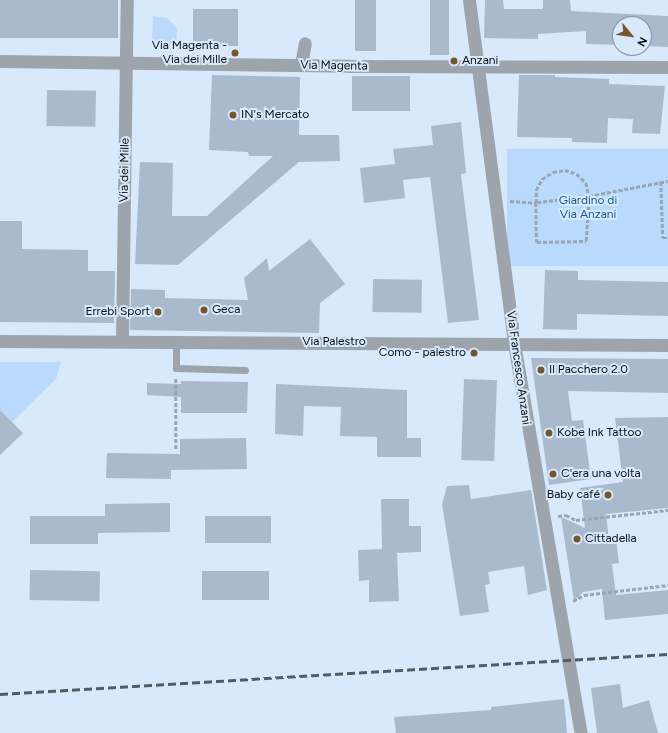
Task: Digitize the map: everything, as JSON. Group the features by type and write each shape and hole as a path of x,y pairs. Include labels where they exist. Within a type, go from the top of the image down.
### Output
{"street":[{"name":"Via dei Mille","path":"122,340 127,0"},
{"name":"Via Francesco Anzani","path":"469,0 479,65 514,343 543,517 582,733"},
{"path":"301,65 305,42"},
{"name":"Via Magenta","path":"0,61 127,60 301,65 668,67"},
{"name":"Via Palestro","path":"0,341 122,340 176,342 668,345"}],"lane":[{"path":"176,342 176,368 245,370"}],"path":[{"path":"559,171 577,174 586,183 589,196 586,241 537,242 536,190 542,179 559,171"},
{"path":"496,199 536,203 589,196 668,181"},
{"path":"662,182 663,238 668,238"},
{"path":"176,368 176,450"},
{"path":"543,517 566,515 576,520 668,510"},
{"path":"559,604 578,600 584,595 668,585"}],"green space":[{"path":"153,16 167,18 177,28 176,45 152,41"},
{"name":"Giardino di Via Anzani","path":"507,149 668,149 668,266 507,266"},
{"path":"0,362 61,362 56,379 12,422 0,410"}],"building":[{"path":"0,0 118,0 118,38 0,38"},
{"path":"355,0 376,0 376,51 355,51"},
{"path":"430,0 449,0 449,55 430,55"},
{"path":"485,0 503,0 504,9 543,9 543,0 570,0 571,11 668,16 668,47 652,46 652,16 612,16 612,45 586,44 586,31 538,34 538,39 484,38"},
{"path":"193,9 238,9 238,46 193,46"},
{"path":"212,75 300,77 299,135 339,135 340,161 299,162 178,265 135,264 140,162 173,163 172,216 207,216 273,156 249,156 248,152 209,150"},
{"path":"519,75 555,75 555,77 609,79 609,84 665,86 660,134 632,133 633,119 608,118 607,143 572,142 572,138 517,137"},
{"path":"352,76 410,76 410,111 352,111"},
{"path":"47,90 96,91 95,127 46,126"},
{"path":"461,122 466,173 461,174 479,320 448,323 430,177 403,180 405,198 364,203 360,168 395,164 393,149 433,145 431,126"},
{"path":"0,221 22,221 22,249 88,250 88,271 115,271 114,323 0,322"},
{"path":"310,239 345,284 320,303 319,333 130,330 131,289 165,290 165,298 248,300 244,278 267,258 269,271"},
{"path":"545,270 578,271 578,280 668,282 668,316 577,314 577,330 543,329"},
{"path":"373,279 422,280 421,313 372,312"},
{"path":"531,358 668,359 668,393 568,391 572,421 583,420 591,479 549,485"},
{"path":"464,379 497,380 494,461 461,460"},
{"path":"181,381 248,382 247,413 181,413 181,397 147,395 147,383 181,384"},
{"path":"276,384 407,390 407,438 421,438 421,457 377,457 377,437 340,436 341,407 304,406 303,436 275,434"},
{"path":"0,410 23,433 0,455"},
{"path":"668,417 668,508 606,514 609,540 616,539 619,563 612,564 616,595 668,590 668,614 605,620 602,589 583,592 574,601 561,517 585,528 580,488 623,482 615,418"},
{"path":"246,438 247,469 171,470 171,479 106,478 107,453 180,454 180,439"},
{"path":"469,485 471,499 531,490 547,590 528,595 524,566 488,572 490,584 485,585 489,612 460,616 442,504 447,486"},
{"path":"381,499 409,499 409,526 421,526 421,552 397,553 399,601 369,602 369,580 359,581 358,550 382,549"},
{"path":"170,503 170,532 98,533 98,544 30,544 30,516 105,516 105,504"},
{"path":"205,516 271,516 271,543 205,543"},
{"path":"30,570 100,571 99,601 29,600"},
{"path":"202,571 269,571 269,600 202,600"},
{"path":"620,684 623,708 649,700 658,733 597,733 591,688"},
{"path":"564,699 567,733 396,733 394,717 491,710 491,707"}],"railway":[{"path":"0,694 668,654"}],"place":[{"name":"Via Magenta - Via dei Mille","path":"235,53"},
{"name":"Anzani","path":"454,61"},
{"name":"IN's Mercato","path":"233,115"},
{"name":"Geca","path":"204,310"},
{"name":"Errebi Sport","path":"158,312"},
{"name":"Como - palestro","path":"474,353"},
{"name":"Il Pacchero 2.0","path":"541,370"},
{"name":"Kobe Ink Tattoo","path":"549,433"},
{"name":"C'era una volta","path":"553,474"},
{"name":"Baby café","path":"608,495"},
{"name":"Cittadella","path":"577,539"}]}
